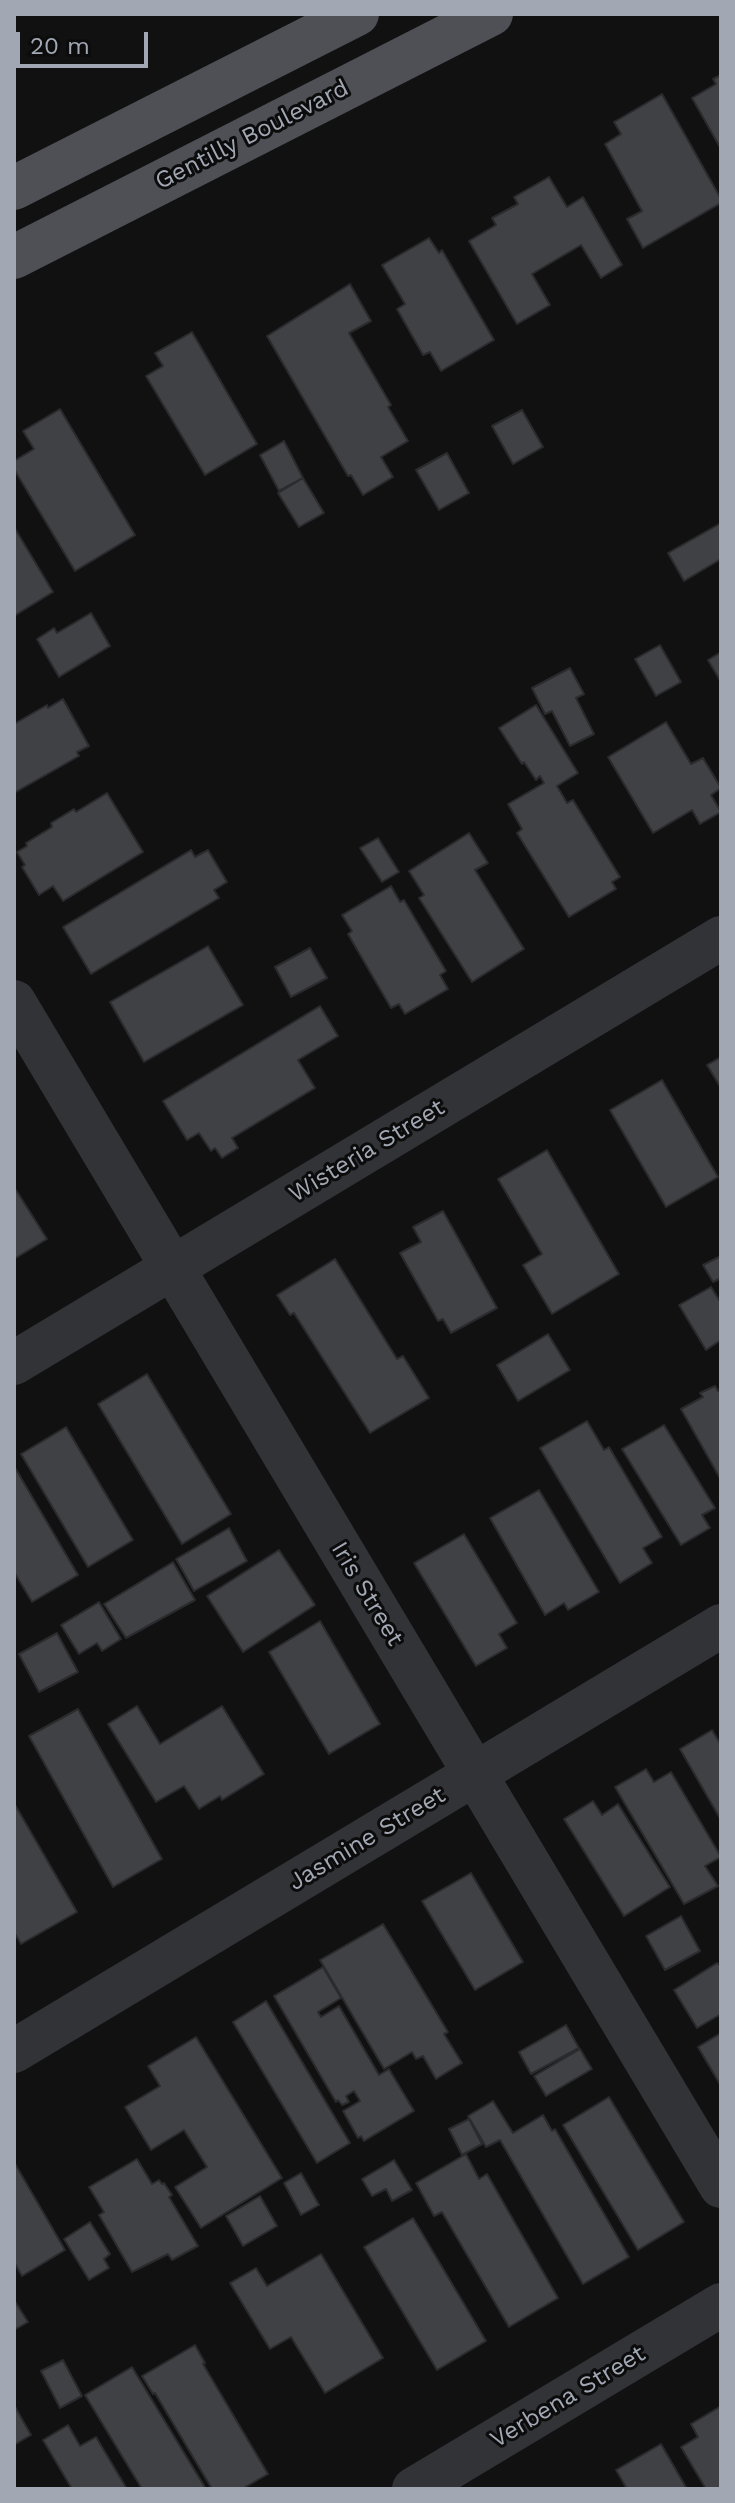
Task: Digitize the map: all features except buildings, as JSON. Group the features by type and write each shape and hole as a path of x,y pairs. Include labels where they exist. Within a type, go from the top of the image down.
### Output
{"main road":[{"path":"14,188 357,14"},
{"name":"Gentilly Boulevard","path":"14,257 442,25 491,14"}],"street":[{"name":"Wisteria Street","path":"14,1363 721,938"},
{"name":"Iris Street","path":"14,1002 721,2186"},
{"name":"Jasmine Street","path":"14,2051 721,1626"},
{"name":"Verbena Street","path":"414,2489 721,2305"}]}
